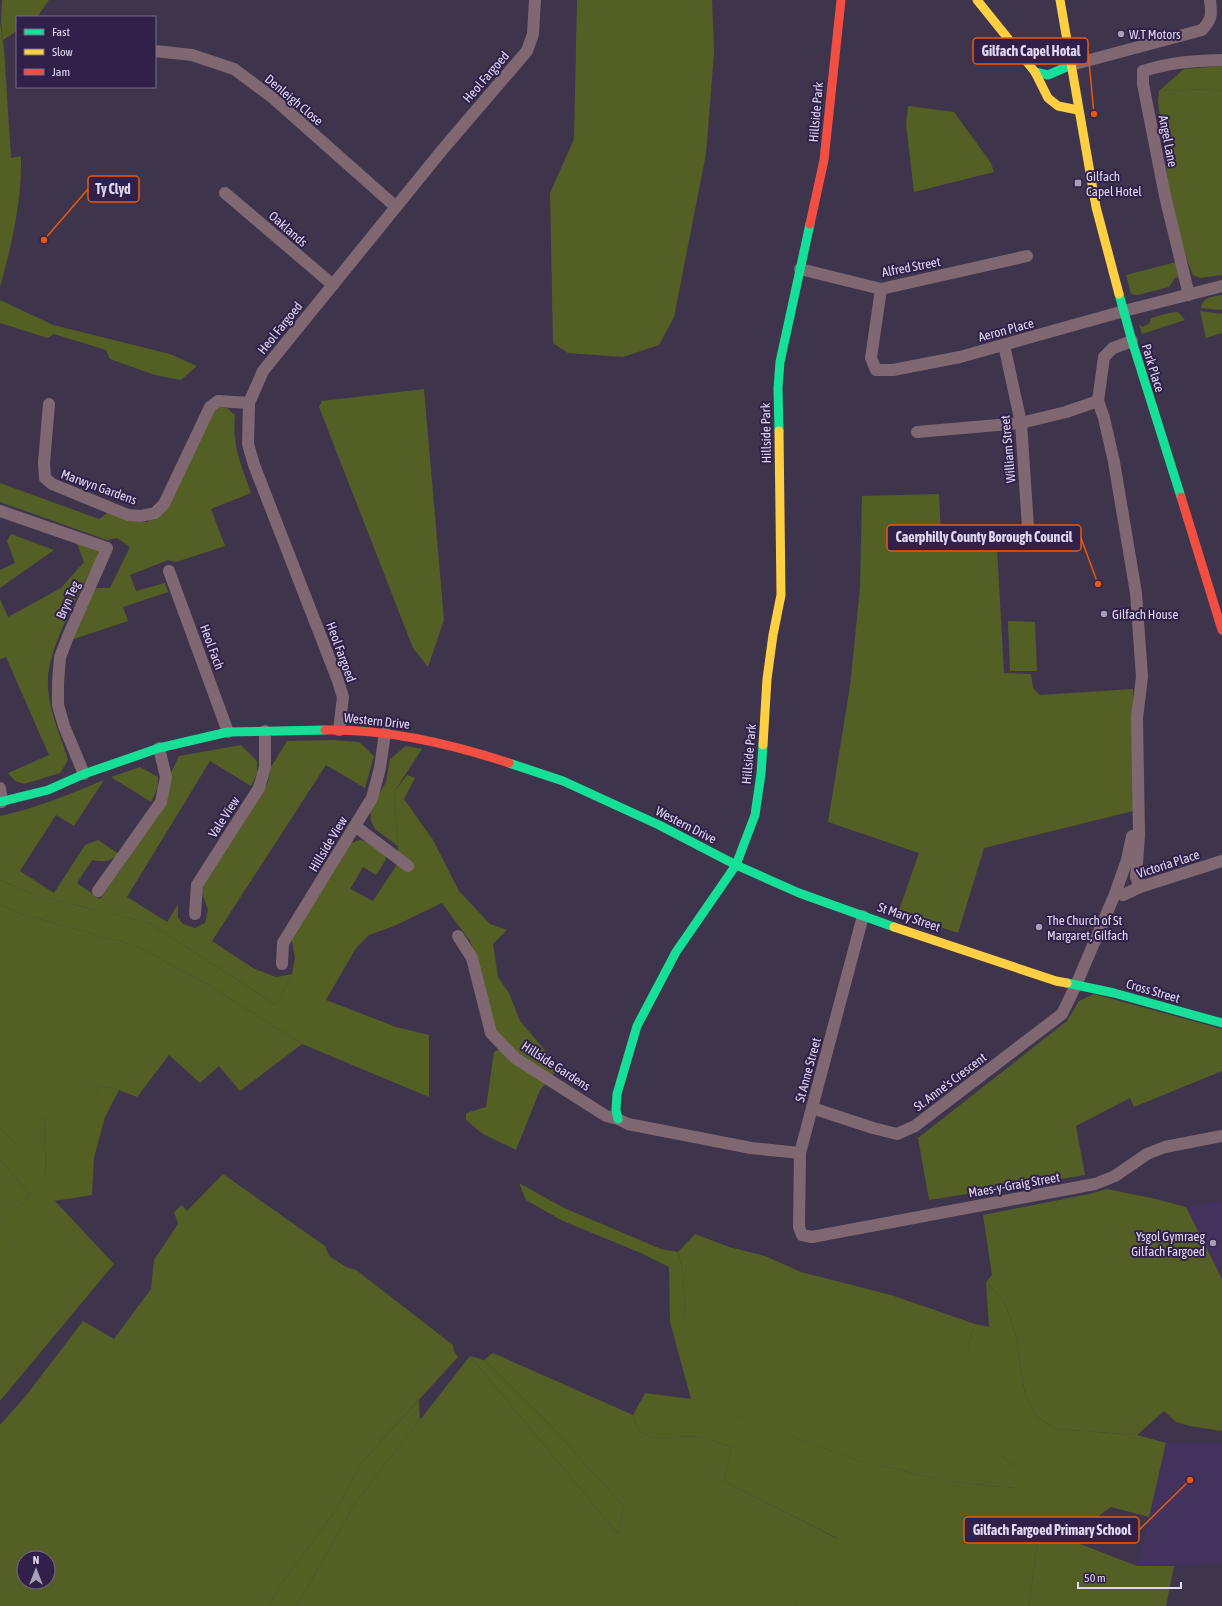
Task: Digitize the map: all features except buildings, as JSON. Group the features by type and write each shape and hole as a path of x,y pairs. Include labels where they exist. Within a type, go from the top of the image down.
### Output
{"street":[{"name":"Heol Fargoed","path":"339,730 343,697 337,678 254,465 248,444 249,403 263,370 443,149 528,51 534,34 535,0"},
{"name":"Hillside Park","path":"618,1119 616,1110 617,1094 637,1026 676,952 736,866 755,815 761,774 767,679 773,635 781,595 778,388 780,362 824,160 841,0"},
{"path":"977,0 1034,72 1048,98 1058,106 1078,110"},
{"name":"Park Place","path":"1060,0 1096,207 1132,341 1221,624"},
{"path":"1034,72 1048,75 1071,65 1202,30 1210,21 1212,11 1210,0"},
{"name":"Denleigh Close","path":"156,51 192,55 234,69 273,98 396,207"},
{"name":"Angel Lane","path":"1189,295 1165,196 1143,84 1143,71 1166,64 1190,61 1222,60"},
{"name":"Oaklands","path":"225,193 333,285"},
{"name":"Alfred Street","path":"800,269 881,289 1027,256"},
{"name":"Aeron Place","path":"881,289 871,358 876,370 893,370 960,357 1124,311 1222,286"},
{"path":"1132,341 1113,348 1104,357 1098,401 1104,418 1114,462 1136,593 1142,678 1137,718 1139,835 1136,877 1140,887"},
{"name":"William Street","path":"1004,345 1021,423 1028,527"},
{"name":"Marwyn Gardens","path":"49,404 44,463 45,478 52,484 128,515 141,516 155,513 164,504 210,407 218,401 249,403"},
{"path":"917,432 1021,423 1066,412 1098,401"},
{"name":"Bryn Teg","path":"0,511 108,548 69,634 60,658 58,705 64,726 84,774"},
{"name":"Heol Fach","path":"169,571 228,732"},
{"name":"Western Drive","path":"1,802 48,790 84,774 159,748 228,732 339,730 385,733 415,738 475,752 563,781 659,825 736,866"},
{"name":"Vale View","path":"195,914 197,885 259,788 265,768 265,731"},
{"name":"Hillside View","path":"282,964 283,943 372,798 380,768 385,733"},
{"path":"98,892 161,802 166,777 159,748"},
{"path":"0,788 1,802"},
{"path":"355,826 408,866"},
{"name":"St. Anne's Crescent","path":"812,1108 873,1128 897,1134 912,1128 1062,1014 1115,894 1127,860 1132,836"},
{"name":"Victoria Place","path":"1123,895 1140,887 1222,861"},
{"name":"St Mary Street","path":"736,866 799,893 863,916 1056,981 1076,985"},
{"name":"St Anne Street","path":"802,1234 799,1227 800,1153 863,916"},
{"name":"Hillside Gardens","path":"458,936 472,958 491,1033 515,1058 606,1116 618,1119 628,1124 701,1139 751,1148 800,1153"},
{"name":"Cross Street","path":"1076,985 1114,993 1222,1024"},
{"name":"Maes-y-Graig Street","path":"802,1234 812,1237 1095,1184 1115,1176 1147,1154 1165,1147 1222,1136"}],"shaded area":[{"name":"Ysgol Gymraeg Gilfach Fargoed","path":"1222,1201 1222,1279 1186,1207"},
{"path":"1222,1442 1222,1564 1137,1566 1166,1443"}],"green space":[{"path":"2,0 49,0 38,16 16,16 16,32 3,40 1,21"},
{"path":"577,0 712,0 714,53 706,154 674,317 659,345 623,357 568,353 553,343 550,193 574,139"},
{"path":"0,21 4,49 11,158 21,156 21,173 18,206 0,287"},
{"path":"1222,66 1222,91 1215,89 1159,91 1184,69"},
{"path":"1215,89 1222,91 1222,275 1200,278 1193,275 1185,254 1173,212 1158,102 1159,91"},
{"path":"908,106 954,112 991,163 994,172 914,192 906,124"},
{"path":"1176,262 1179,277 1175,278 1169,287 1137,295 1131,294 1126,275"},
{"path":"1222,295 1222,310 1201,308 1202,304 1206,300 1211,297"},
{"path":"0,300 53,325 170,354 197,366 181,380 155,375 110,359 106,350 54,334 48,338 0,323"},
{"path":"1200,311 1222,314 1222,333 1206,338"},
{"path":"1178,312 1185,320 1142,334 1139,324 1142,327 1149,324 1151,318"},
{"path":"424,389 444,620 428,667 413,648 319,407 322,401"},
{"path":"219,407 227,408 235,415 234,426 236,446 251,493 211,509 225,546 176,562 168,560 130,575 136,591 165,583 168,592 123,607 128,621 71,640 92,592 97,588 110,588 130,547 117,538 107,540 0,502 0,483 99,519 109,512 130,521 147,522 163,510 212,409"},
{"path":"939,494 941,535 996,532 1004,673 1031,674 1033,688 1040,695 1133,689 1133,811 984,848 958,933 898,913 919,853 828,822 850,686 860,588 862,496"},
{"path":"11,534 54,550 0,588 0,570 15,563 7,541"},
{"path":"76,541 97,549 98,555 58,639 48,674 48,689 51,707 68,760 60,773 24,784 15,781 8,773 49,755 6,657 0,659 0,599 8,617 61,588 84,562"},
{"path":"1008,621 1035,622 1037,671 1010,671"},
{"path":"332,740 359,742 374,756 365,788 326,765 212,941 253,968 276,977 292,974 276,1005 149,923 35,895 0,880 0,816 40,805 104,780 74,826 56,815 20,871 54,893 85,845 98,840 119,854 113,859 106,861 92,860 77,883 100,899 167,802 171,773 179,756 241,745 257,761 257,773 251,786 210,761 127,897 167,922 178,904 178,918 183,924 195,928 205,923 208,910 202,893 204,884 262,794 268,782 271,767 287,741"},
{"path":"406,746 422,749 394,792 398,846 375,829 371,821 370,810 386,782 390,759"},
{"path":"140,767 158,777 158,787 151,802 111,777"},
{"path":"407,775 415,778 404,799 433,840 459,891 490,924 507,930 493,944 498,977 509,993 520,1021 559,1067 540,1090 516,1150 483,1134 466,1120 466,1113 486,1107 494,1052 510,1044 494,1029 483,980 470,941 442,903 394,926 369,935 356,948 326,1000 396,1027 429,1035 429,1097 302,1044 207,984 137,946 25,915 0,905 0,880 35,895 149,923 276,1005 292,974 295,958 291,936 328,877 373,901 396,866 398,846 394,792"},
{"path":"360,840 369,842 386,856 385,861 376,875 363,867 350,889 328,877 348,844"},
{"path":"0,905 25,915 137,946 207,984 302,1044 240,1091 219,1066 200,1083 169,1055 137,1097 119,1090 101,1086 70,1125 44,1118 46,1178 0,1127"},
{"path":"1094,994 1222,1029 1222,1071 1134,1107 1130,1098 1076,1126 1085,1175 929,1200 918,1138 1067,1021 1079,1001"},
{"path":"101,1086 119,1090 105,1117 94,1158 92,1195 54,1201 0,1255 0,1225 31,1195 0,1160 0,1127 46,1177 44,1118 70,1124"},
{"path":"0,1160 31,1195 0,1225"},
{"path":"223,1174 325,1246 329,1256 346,1267 356,1270 453,1345 454,1351 458,1357 362,1462 338,1507 280,1586 269,1606 0,1606 0,1425 25,1397 83,1321 114,1339 151,1289 154,1260 178,1224 174,1212 182,1205 187,1211"},
{"path":"519,1183 564,1208 661,1249 678,1252 683,1272 685,1318 697,1323 703,1391 706,1405 856,1460 951,1482 1015,1488 1015,1467 995,1450 972,1420 968,1346 975,1324 989,1327 986,1282 1005,1303 1015,1332 1025,1394 1036,1416 1056,1429 1137,1435 1166,1443 1149,1517 1111,1507 1079,1530 1039,1528 1029,1606 794,1606 837,1538 724,1481 731,1447 699,1436 653,1438 638,1430 633,1415 645,1393 691,1399 670,1322 669,1267 641,1253 563,1221 526,1200"},
{"path":"1107,1189 1186,1207 1222,1279 1222,1431 1190,1426 1176,1422 1164,1411 1137,1435 1056,1429 1036,1416 1025,1394 1015,1332 1005,1303 986,1282 992,1275 983,1215"},
{"path":"54,1200 114,1264 0,1401 0,1255"},
{"path":"695,1234 729,1247 765,1256 801,1272 891,1295 975,1324 968,1346 995,1450 1015,1467 1015,1488 951,1482 856,1460 705,1405 685,1318 683,1272 678,1252"},
{"path":"493,1353 633,1415 638,1430 653,1438 699,1436 731,1447 724,1481 838,1539 794,1606 297,1606 355,1503 470,1356 618,1534 624,1507 550,1425 484,1360"},
{"path":"470,1356 484,1360 550,1425 624,1507 618,1534"},
{"path":"419,1400 420,1420 355,1503 297,1606 269,1606 280,1586 338,1507 362,1462"},
{"path":"1039,1528 1137,1566 1174,1566 1166,1606 1029,1606"}],"traffic: fast":[{"path":"1035,72 1048,75 1071,65"},
{"path":"779,431 778,388 780,362 810,224"},
{"path":"1119,294 1132,341 1181,497"},
{"path":"0,802 48,790 84,774 159,748 228,732 325,730"},
{"path":"618,1119 616,1110 617,1094 637,1026 676,952 736,865 755,815 761,774 763,745"},
{"path":"509,763 563,781 659,825 736,865 799,893 894,927"},
{"path":"1067,983 1114,993 1222,1023"}],"traffic: slow":[{"path":"977,0 1035,72 1048,98 1058,106 1078,110"},
{"path":"1060,0 1096,207 1119,294"},
{"path":"763,745 767,679 773,635 781,595 779,431"},
{"path":"894,927 1056,981 1067,983"}],"traffic: jam":[{"path":"810,224 824,160 841,0"},
{"path":"1181,497 1222,630"},
{"path":"325,730 372,732 418,739 464,749 509,763"}],"place":[{"name":"W.T Motors","path":"1121,34"},
{"name":"Gilfach Capel Hotal","path":"1094,114"},
{"name":"Gilfach Capel Hotel","path":"1078,183"},
{"name":"Ty Clyd","path":"44,240"},
{"name":"Caerphilly County Borough Council","path":"1098,584"},
{"name":"Gilfach House","path":"1104,614"},
{"name":"The Church of St Margaret, Gilfach","path":"1039,927"},
{"name":"Ysgol Gymraeg Gilfach Fargoed","path":"1213,1243"},
{"name":"Gilfach Fargoed Primary School","path":"1190,1480"}]}
